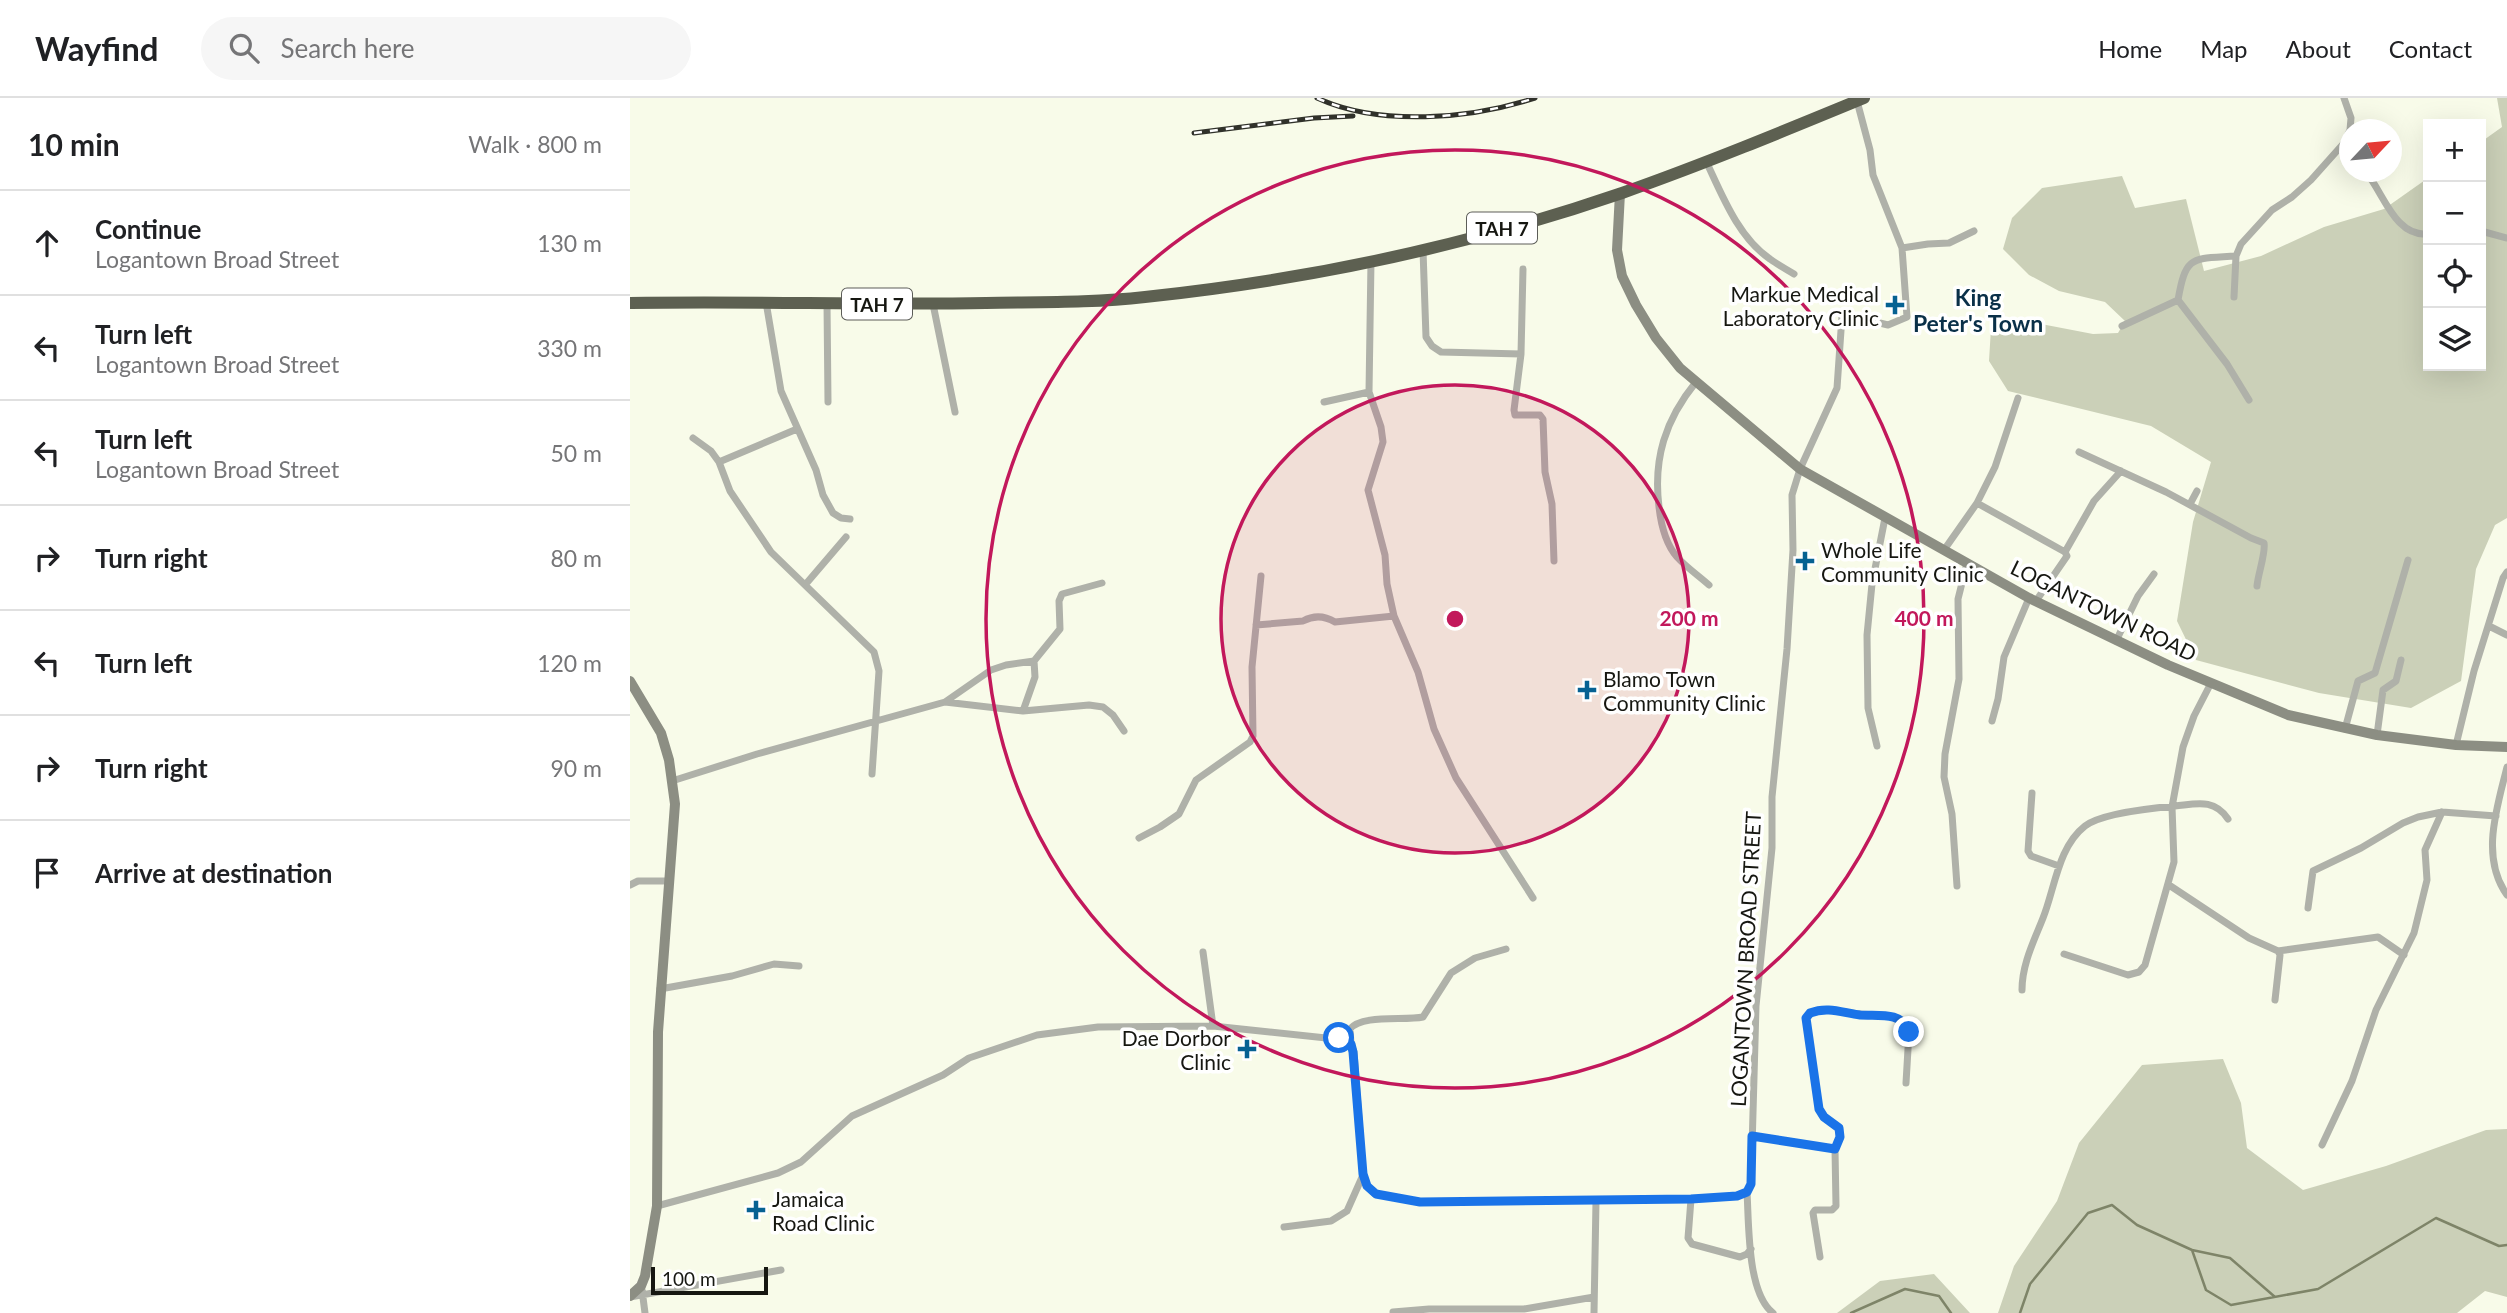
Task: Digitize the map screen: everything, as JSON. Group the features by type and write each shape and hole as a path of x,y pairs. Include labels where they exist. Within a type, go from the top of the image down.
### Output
{"highway":[{"name":"TAH 7","path":"630,303 1055,302 1147,297 1285,279 1423,250 1620,193 1861,99"}],"street":[{"path":"2344,98 2351,119"},
{"path":"1861,99 1873,175 1902,248 1949,243 1974,231"},
{"path":"2234,297 2236,256 2241,244 2272,210 2292,197 2339,154"},
{"path":"1706,161 1724,200 1747,237 1770,259 1794,274"},
{"path":"2373,182 2405,229 2423,234"},
{"name":"LOGANTOWN ROAD","path":"1620,193 1617,250 1626,286 1667,354 1696,382 1800,469 2033,600 2116,641 2288,715 2377,735 2456,745 2507,747"},
{"path":"2486,232 2507,238"},
{"name":"LOGANTOWN BROAD STREET","path":"1773,1313 1758,1293 1751,1249 1747,1192 1751,1184 1756,1006 1772,848 1772,796 1787,649 1793,550 1792,495 1800,469 1837,388 1843,316 1888,326 1907,317 1902,248"},
{"path":"1423,250 1426,337 1432,345 1441,352 1521,354"},
{"path":"2178,300 2186,266 2194,260 2236,256"},
{"path":"1371,261 1369,392 1381,427 1383,442 1368,490 1385,555 1387,584 1394,616 1415,663 1434,729 1456,778 1533,898"},
{"path":"1523,269 1521,354 1514,410 1515,415 1540,415 1543,419 1545,472 1552,504 1554,561"},
{"path":"2122,326 2178,300"},
{"path":"2178,300 2227,365 2249,400"},
{"path":"766,302 781,391 833,513 850,519"},
{"path":"827,303 828,401"},
{"path":"933,304 955,412"},
{"path":"1696,382 1665,436 1659,455 1657,487 1666,538 1677,557 1709,585"},
{"path":"1324,402 1369,392"},
{"path":"1944,550 1977,503 1996,467 2018,398"},
{"path":"719,462 797,429"},
{"path":"693,438 711,451 719,462 730,491 761,539 783,566 874,652 879,671 872,774"},
{"path":"2079,452 2190,504 2264,543 2257,586"},
{"path":"1992,721 2004,657 2033,600 2066,560 2065,552 2094,501 2120,471"},
{"path":"2190,504 2197,491"},
{"path":"1977,503 2065,552"},
{"path":"1877,746 1868,708 1868,616 1885,518"},
{"path":"805,585 846,537"},
{"path":"2345,729 2358,681 2375,673 2408,560"},
{"path":"1957,886 1952,814 1944,777 1959,679 1958,599 1967,562"},
{"path":"2456,745 2474,671 2507,572"},
{"path":"2116,641 2138,596 2154,574"},
{"path":"1139,838 1179,814 1196,780 1250,742 1253,736 1252,667 1261,576"},
{"path":"1023,711 1035,677 1034,661 1060,629 1059,601 1062,594 1102,583"},
{"path":"1256,625 1303,621 1309,618 1327,618 1335,622 1394,616"},
{"path":"2489,626 2507,635"},
{"path":"2377,735 2383,690 2396,681 2401,660"},
{"path":"673,781 757,754 945,702 991,670 1034,661"},
{"path":"630,681 661,733 673,781 675,804 660,989 657,1206 642,1291 645,1313"},
{"path":"2064,954 2132,975 2139,972 2148,960 2169,885 2175,850 2172,807 2185,739 2211,683"},
{"path":"945,702 1023,711 1089,705 1103,707 1113,715 1124,731"},
{"path":"2507,767 2496,816 2492,856 2494,873 2507,895"},
{"path":"2032,793 2028,851 2031,856 2059,866"},
{"path":"2022,990 2027,960 2059,866 2069,846 2086,825 2108,817 2209,804 2218,807 2228,818"},
{"path":"2308,908 2310,878 2316,868 2361,848 2403,823 2442,812 2496,816"},
{"path":"2322,1145 2352,1081 2376,1010 2414,933 2425,891 2427,843 2442,812"},
{"path":"630,885 638,881 668,881"},
{"path":"2169,885 2249,937 2278,951 2378,937 2404,955"},
{"path":"1506,950 1475,958 1451,973 1423,1017 1364,1021 1354,1024 1350,1029 1363,1174 1367,1186 1376,1194 1420,1202 1691,1199 1737,1196 1747,1192"},
{"path":"2275,1000 2280,955 2278,951"},
{"path":"1203,952 1213,1026"},
{"path":"660,989 732,976 774,964 799,966"},
{"path":"1820,1257 1813,1213 1815,1210 1832,1210 1836,1206 1835,1149 1840,1137 1839,1128 1824,1117 1819,1109 1806,1018 1810,1013 1833,1009 1858,1014 1884,1014 1897,1018 1907,1026 1909,1032 1906,1083"},
{"path":"657,1206 778,1173 801,1162 852,1116 920,1087 969,1058 1037,1035 1098,1027 1213,1026 1339,1038 1351,1044"},
{"path":"1752,1136 1835,1149"},
{"path":"1284,1227 1331,1221 1347,1211 1363,1174"},
{"path":"1691,1199 1688,1238 1692,1244 1740,1257 1751,1249"},
{"path":"1594,1313 1596,1201"},
{"path":"630,1297 642,1291 781,1270"},
{"path":"1393,1312 1429,1309 1524,1309 1594,1297"}],"green space":[{"path":"2497,98 2507,98 2507,518 2495,525 2476,569 2461,681 2411,708 2319,693 2196,660 2177,621 2193,522 2211,462 2151,426 2008,391 1989,361 1991,328 2015,319 2093,334 2118,333 2125,321 2105,302 2059,291 2029,275 2003,249 2012,218 2042,188 2122,176 2135,208 2186,199 2204,271 2261,256 2324,227 2384,209 2423,182 2423,371 2486,371 2486,138 2502,127"},
{"path":"2223,1059 2241,1103 2247,1148 2303,1190 2386,1166 2486,1130 2507,1129 2507,1297 2485,1291 2457,1313 1998,1313 2014,1266 2057,1201 2079,1143 2142,1065"},
{"path":"1934,1274 1970,1313 1837,1313 1880,1281"}],"waterway":[{"path":"2020,1313 2030,1284 2088,1213 2112,1205 2137,1225 2192,1250 2206,1290 2231,1305 2318,1289 2436,1218 2499,1246 2507,1245"},
{"path":"2192,1250 2230,1258 2275,1297"},
{"path":"1851,1313 1905,1289 1939,1296 1951,1313"}],"railway":[{"path":"1317,98 1368,113 1425,117 1482,111 1535,98"},
{"path":"1194,133 1314,118 1353,116"}],"place":[{"name":"Markue Medical Laboratory Clinic","path":"1895,305"},
{"name":"Whole Life Community Clinic","path":"1805,561"},
{"name":"Blamo Town Community Clinic","path":"1587,690"},
{"name":"Dae Dorbor Clinic","path":"1247,1049"},
{"name":"Jamaica Road Clinic","path":"756,1210"}],"district":[{"name":"King Peter's Town","path":"1978,310"}],"route":[{"path":"1339,1038 1351,1044 1353,1052 1363,1174 1367,1186 1376,1194 1420,1202 1484,1202 1737,1196 1747,1192 1751,1184 1752,1136 1835,1149 1840,1137 1839,1128 1830,1124 1819,1109 1806,1018 1810,1013 1833,1009 1858,1014 1884,1014 1897,1018 1907,1026 1909,1032"}]}
